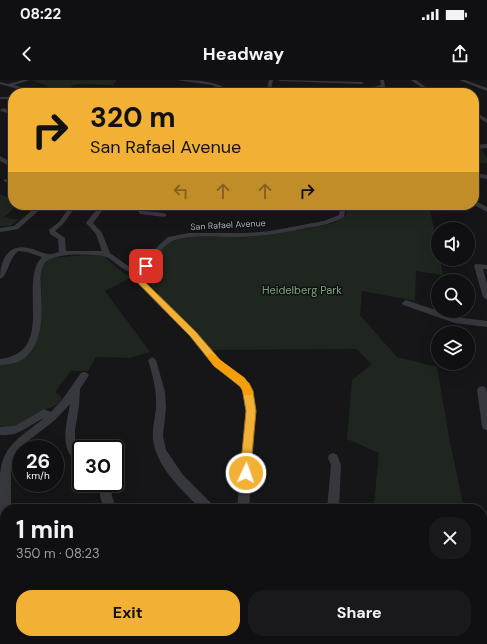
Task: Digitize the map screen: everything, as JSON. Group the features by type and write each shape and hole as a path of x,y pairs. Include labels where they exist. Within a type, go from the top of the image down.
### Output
{"street":[{"path":"0,87 28,80"},
{"path":"178,80 215,83 225,88"},
{"path":"280,80 362,83"},
{"path":"374,88 381,86 384,83 382,80"},
{"path":"413,80 425,88"},
{"path":"462,80 467,80"},
{"path":"462,80 487,90"},
{"path":"0,83 20,88"},
{"path":"3,110 8,112"},
{"path":"0,230 16,228 36,210"},
{"path":"63,254 62,238 54,236 52,230 61,223 70,210"},
{"path":"100,210 89,223 99,232 107,254 126,269 134,270 137,278 193,334 218,363 241,381 248,391 251,411 243,504"},
{"path":"140,210 142,213 164,215"},
{"name":"San Rafael Avenue","path":"134,270 146,266 163,243 170,240 197,235 248,235 278,232 330,222 342,216 343,210"},
{"path":"0,277 10,253 20,248 28,249 48,257 63,254 107,254"},
{"path":"0,362 19,358 27,352 32,344 37,326 37,272 39,266 48,257"},
{"path":"487,267 478,266 487,297"},
{"path":"406,303 454,320 487,324"},
{"path":"152,360 158,379 162,400 157,432 161,450 175,473 204,504"},
{"path":"5,504 5,477 12,451 23,439 52,417 84,375"},
{"path":"72,447 68,432 75,402 75,388"},
{"path":"482,390 487,426"},
{"path":"0,431 6,432 18,430 44,413 52,417"},
{"path":"332,458 336,465 333,504"},
{"path":"106,492 108,504"}],"green space":[{"path":"31,80 117,80 113,85 78,84 71,86 71,88 44,88 48,86"},
{"path":"479,148 487,158 487,163 479,163"},
{"path":"0,194 8,198 8,210 12,210 4,217 19,220 10,226 0,226"},
{"name":"Heidelberg Park","path":"346,210 430,210 432,222 431,222 431,266 441,266 443,274 416,271 415,301 362,291 360,315 397,357 431,366 431,370 438,370 449,437 463,504 374,504 379,453 347,439 352,380 372,364 356,349 209,350 158,295 158,292 141,276 161,250 167,244 176,240 208,236 249,237 331,224 339,221 346,215"},
{"path":"86,255 103,256 123,273 132,277 105,291 150,352 130,358 96,357 88,371 71,371 55,392 62,398 53,407 41,411 22,423 12,427 0,426 0,364 23,358 29,354 34,346 40,325 41,267 50,258"}],"slow traffic":[{"path":"211,356 241,381 248,392"}],"route":[{"path":"146,266 139,270 134,270 137,278 193,334 218,363 240,379 248,391 251,411 247,440 246,473"}]}
